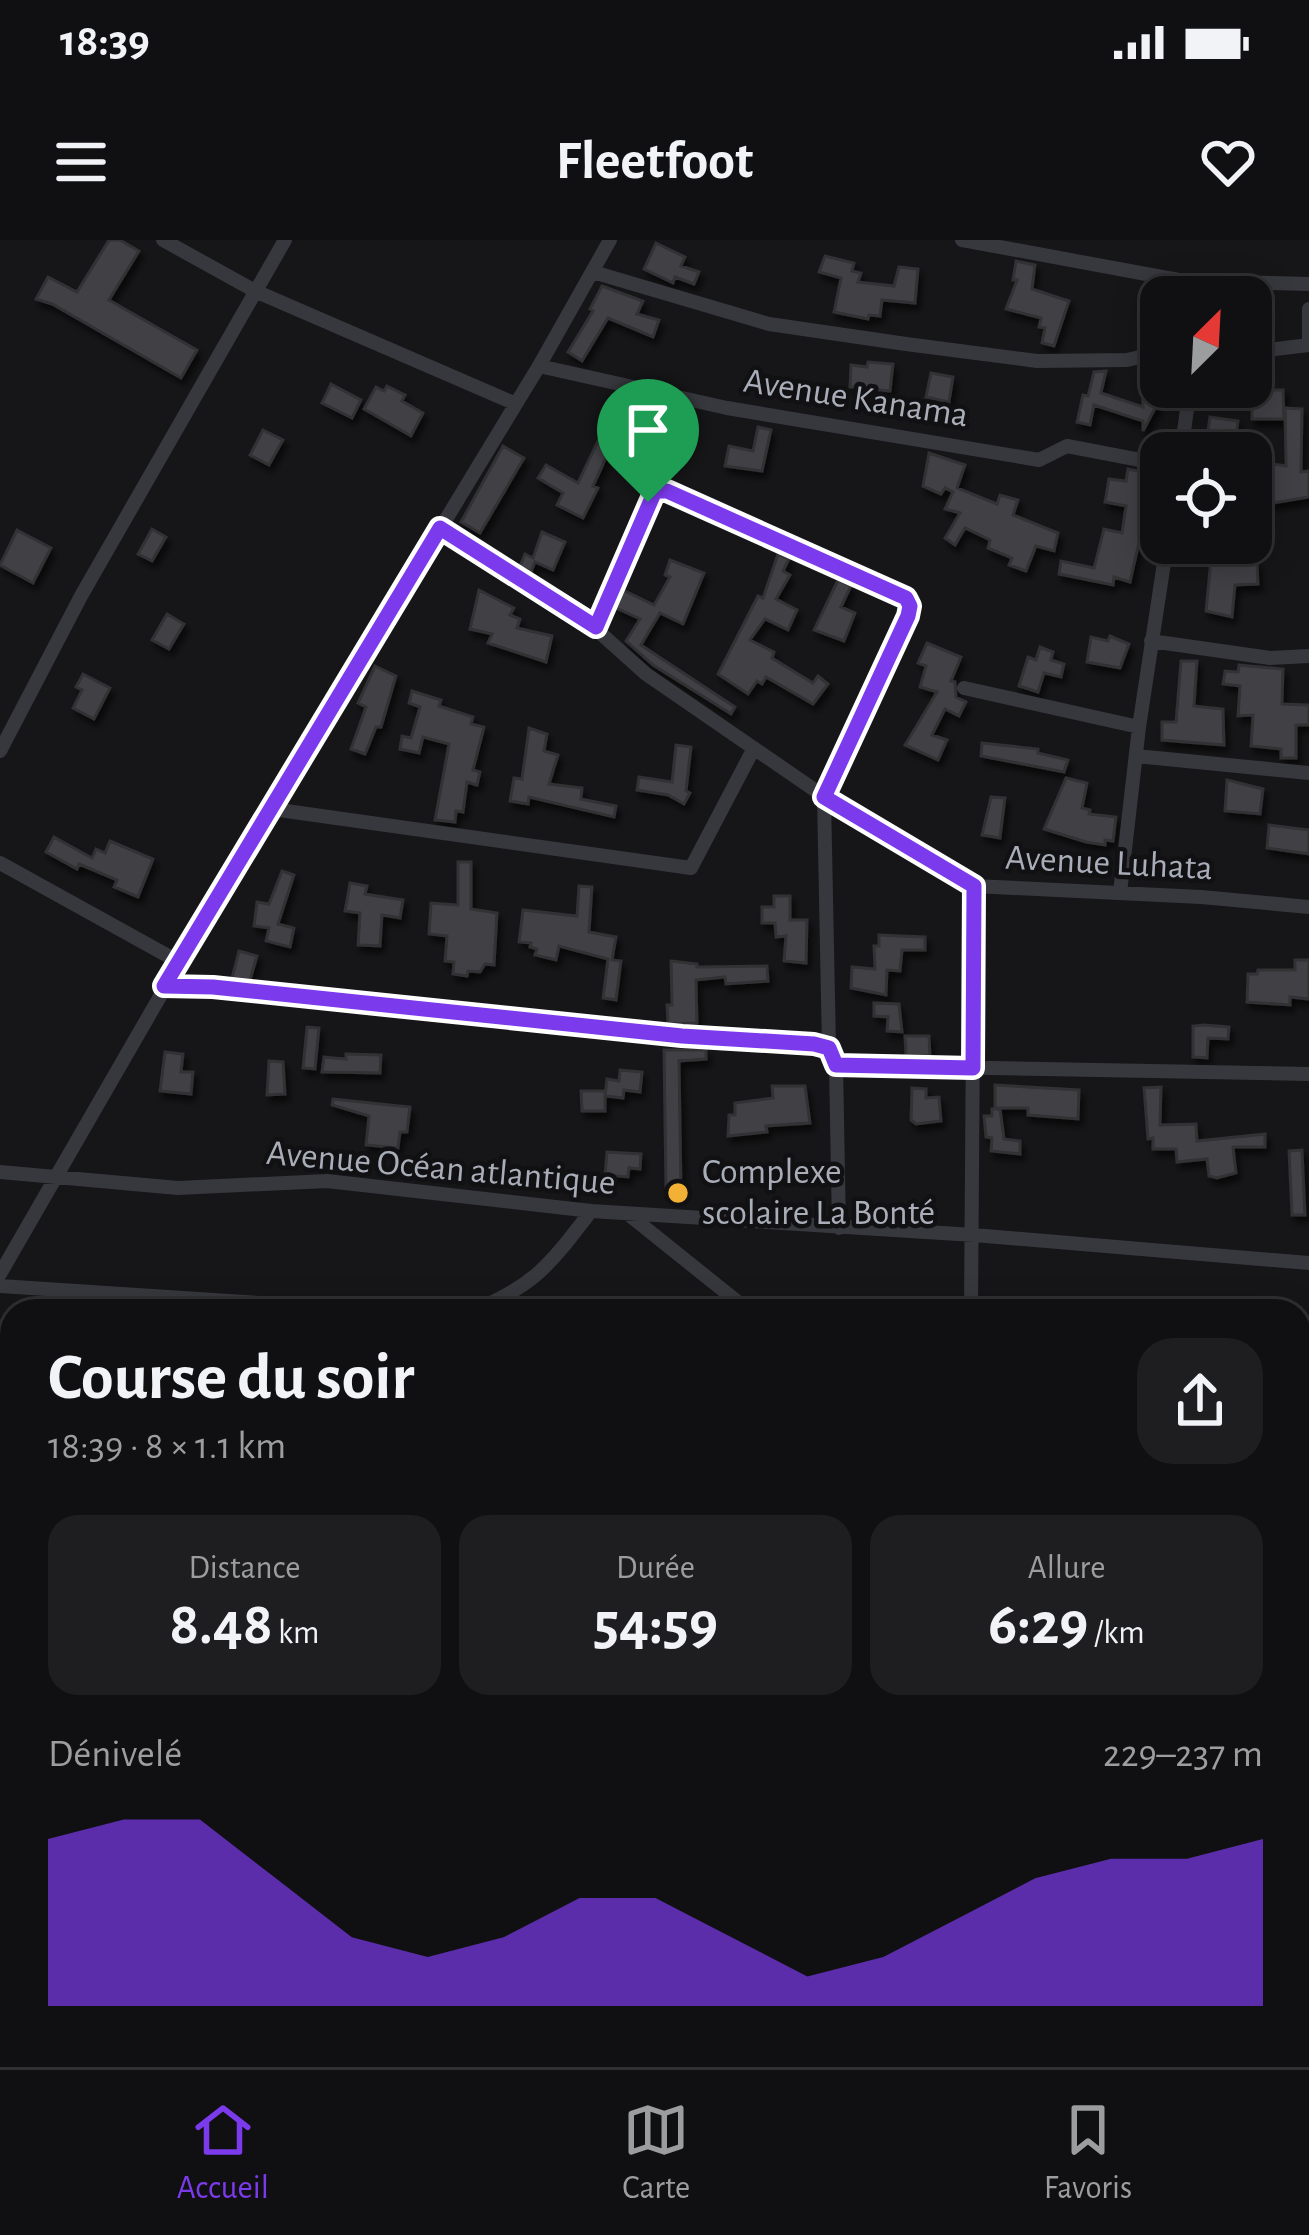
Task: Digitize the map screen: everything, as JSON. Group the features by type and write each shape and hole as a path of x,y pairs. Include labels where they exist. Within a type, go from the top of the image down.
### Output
{"street":[{"path":"163,240 255,291 516,404"},
{"path":"0,752 80,596 285,240"},
{"path":"0,1274 164,986 539,366 610,240"},
{"path":"962,240 1184,280 1309,284"},
{"path":"592,272 769,324 1037,361 1140,357"},
{"path":"1272,349 1309,345 1309,309"},
{"name":"Avenue Kanama","path":"539,366 728,408 1039,460 1067,446 1140,460"},
{"path":"596,627 651,496 659,490 899,592 910,606 824,797 829,1048 836,1065 839,1228"},
{"name":"Avenue Luhata","path":"440,528 596,627 646,674 824,797 974,886 1309,907"},
{"path":"1120,893 1164,564"},
{"path":"1151,641 1270,658 1309,656"},
{"path":"964,688 1139,727"},
{"path":"272,809 691,868 754,748"},
{"path":"1136,755 1309,772"},
{"path":"0,863 179,962"},
{"path":"971,1299 974,886"},
{"path":"164,986 829,1048"},
{"path":"836,1065 1309,1074"},
{"name":"Avenue Océan atlantique","path":"0,1172 178,1188 327,1181 591,1211 974,1235 1309,1263"},
{"path":"499,1299 546,1270 591,1211"},
{"path":"628,1214 734,1299"},
{"path":"0,1286 165,1299"},
{"path":"96,1293 97,1299"}],"building":[{"path":"109,240 120,240 139,251 109,300 197,350 181,378 36,299 48,277 77,292"},
{"path":"656,243 685,257 681,266 699,272 694,284 675,277 673,283 644,269"},
{"path":"825,256 854,263 852,271 861,273 858,282 894,286 899,267 918,269 915,303 882,300 880,316 869,315 868,319 834,312 841,278 819,272"},
{"path":"1016,261 1035,265 1032,289 1069,301 1054,346 1042,343 1041,318 1006,309 1017,280 1013,280"},
{"path":"602,286 643,301 637,314 659,320 653,337 608,318 582,361 568,352"},
{"path":"868,362 893,364 890,391 850,387 851,365 867,367"},
{"path":"1106,371 1101,393 1140,408 1155,408 1143,431 1143,421 1094,405 1090,425 1077,422 1094,372"},
{"path":"931,373 953,377 949,402 926,397"},
{"path":"331,384 361,400 352,418 322,403"},
{"path":"387,386 405,395 402,401 423,413 411,436 364,409 376,387 384,391"},
{"path":"1272,390 1283,390 1284,419 1252,419 1252,408 1272,408"},
{"path":"1285,408 1302,409 1301,472 1309,471 1309,497 1272,503 1272,464 1286,466"},
{"path":"648,410 664,413 660,432 682,436 677,459 639,453"},
{"path":"1210,417 1238,421 1237,432 1208,432"},
{"path":"758,427 771,430 762,471 725,466 729,446 753,451"},
{"path":"263,430 283,440 269,465 250,455"},
{"path":"598,441 611,447 583,518 557,505 563,493 538,478 546,465 578,483"},
{"path":"503,446 524,458 480,533 461,522"},
{"path":"929,453 965,465 957,488 997,504 1000,495 1018,500 1013,515 1058,533 1054,551 1036,546 1026,571 1009,565 1012,558 988,548 990,540 965,528 955,545 945,538 960,513 945,509 953,492 945,488 941,494 923,486"},
{"path":"1128,469 1140,472 1140,538 1130,582 1114,577 1113,585 1059,574 1061,561 1094,568 1104,529 1122,533 1126,506 1105,502 1109,479 1126,481"},
{"path":"152,529 166,537 152,561 138,554"},
{"path":"17,530 51,548 33,583 0,565"},
{"path":"542,532 565,542 553,570 535,562 531,572 520,566 525,554 533,558"},
{"path":"778,554 789,559 783,571 790,575 776,599 797,610 788,630 765,619 750,640 774,652 772,658 813,683 818,676 828,684 813,704 766,677 748,694 718,674 758,596 763,598"},
{"path":"670,560 704,573 683,624 660,613 641,645 735,707 731,714 653,665 626,641 640,619 616,608 623,590 654,605 670,577 665,575"},
{"path":"1211,564 1257,564 1258,584 1235,585 1232,617 1206,611"},
{"path":"838,580 851,586 841,607 855,613 844,641 814,630"},
{"path":"479,590 514,608 510,615 520,619 517,628 552,636 546,662 488,643 492,634 470,629"},
{"path":"167,614 184,624 169,649 152,640"},
{"path":"1110,636 1129,644 1120,668 1087,662 1091,637 1108,641"},
{"path":"927,643 961,657 951,681 956,697 966,702 959,716 945,709 932,735 947,740 938,760 905,745 937,692 920,687 926,666 918,663"},
{"path":"1040,647 1053,652 1051,660 1064,664 1061,677 1044,673 1038,692 1019,686 1028,657 1036,660"},
{"path":"1181,661 1197,661 1194,706 1223,709 1224,745 1162,740 1162,722 1176,722"},
{"path":"1239,665 1283,669 1282,704 1309,705 1309,725 1296,725 1296,758 1281,758 1281,749 1251,746 1253,715 1238,716 1240,686 1223,684 1225,671 1238,672"},
{"path":"375,666 396,676 381,727 376,727 365,754 351,749 366,707 358,703"},
{"path":"83,674 110,688 94,719 73,708"},
{"path":"412,691 441,700 439,706 473,717 471,724 484,727 473,770 480,772 477,785 467,782 463,812 456,811 455,822 435,820 449,744 423,737 419,753 400,749 402,736 411,738 420,707 409,703"},
{"path":"529,728 547,734 544,751 558,755 549,784 582,788 581,799 616,806 614,817 529,797 528,804 510,801 514,778 522,779"},
{"path":"982,743 1038,749 1038,753 1068,760 1064,772 981,756"},
{"path":"676,745 691,747 686,791 690,793 684,804 668,795 637,790 639,777 672,782"},
{"path":"1066,778 1087,783 1082,808 1090,810 1089,814 1116,817 1113,841 1105,840 1105,845 1086,842 1044,829"},
{"path":"1227,780 1263,789 1260,814 1225,811"},
{"path":"991,797 1005,798 1000,838 982,835"},
{"path":"1269,825 1309,830 1309,854 1267,848"},
{"path":"54,837 92,858 96,849 105,853 110,841 153,859 138,897 114,887 117,880 79,864 77,869 46,852"},
{"path":"458,862 471,862 471,909 497,913 494,965 485,964 480,972 468,971 467,976 453,974 454,962 445,961 447,936 429,934 431,903 458,905"},
{"path":"282,871 294,875 278,924 294,928 290,947 266,941 269,928 254,926 257,902 269,904"},
{"path":"350,883 367,886 365,894 403,900 400,918 382,915 380,946 358,945 360,913 345,911"},
{"path":"579,886 592,887 589,932 616,937 612,960 621,961 616,1000 603,998 608,959 559,946 556,960 535,955 537,949 531,943 519,942 523,910 577,916"},
{"path":"774,896 790,896 790,920 807,920 806,963 784,961 786,936 776,937 775,923 762,923 762,907 774,907"},
{"path":"879,935 925,937 925,950 902,950 900,971 887,970 886,995 851,988 852,967 875,969 874,946 879,946"},
{"path":"239,951 257,956 250,980 232,978"},
{"path":"1295,960 1309,960 1309,999 1290,997 1290,1005 1247,1002 1248,974 1295,970"},
{"path":"671,961 697,967 767,966 768,981 696,980 697,1023 668,1024"},
{"path":"874,1003 899,1004 902,1032 887,1031 888,1017 874,1016"},
{"path":"1193,1026 1229,1027 1228,1039 1208,1038 1207,1058 1193,1057"},
{"path":"307,1027 319,1028 315,1069 303,1068"},
{"path":"905,1036 929,1036 930,1056 906,1055"},
{"path":"664,1050 706,1050 706,1059 679,1061 681,1189 666,1189"},
{"path":"165,1052 183,1054 181,1072 193,1072 191,1094 160,1091"},
{"path":"346,1054 381,1055 380,1073 322,1072 324,1057 346,1059"},
{"path":"269,1061 283,1062 285,1094 267,1095"},
{"path":"620,1070 642,1072 640,1092 624,1090 623,1098 605,1096 607,1079 619,1081"},
{"path":"995,1085 1079,1090 1078,1119 1028,1115 1028,1108 995,1108"},
{"path":"772,1086 805,1086 810,1123 766,1126 767,1132 728,1136 735,1103 773,1098"},
{"path":"1161,1087 1160,1125 1196,1124 1197,1141 1265,1134 1265,1147 1233,1147 1236,1173 1217,1178 1209,1176 1207,1159 1177,1162 1176,1149 1153,1149 1144,1088"},
{"path":"912,1088 926,1089 926,1098 939,1097 941,1121 916,1124 911,1120"},
{"path":"581,1091 605,1091 605,1111 582,1111"},
{"path":"333,1099 410,1107 407,1132 400,1132 398,1148 366,1145 369,1116 332,1105"},
{"path":"992,1109 1000,1109 1004,1139 1020,1141 1020,1154 991,1151 984,1116 992,1116"},
{"path":"1302,1150 1305,1215 1292,1215 1289,1151"},
{"path":"607,1152 641,1154 640,1169 629,1168 628,1177 605,1175"}],"place":[{"name":"Complexe scolaire La Bonté","path":"678,1193"}],"route":[{"path":"655,491 667,491 906,598 908,616 824,797 974,886 973,1068 836,1065 829,1048 814,1044 682,1036 213,987 164,986 440,528 596,627 648,502 655,491"}]}
